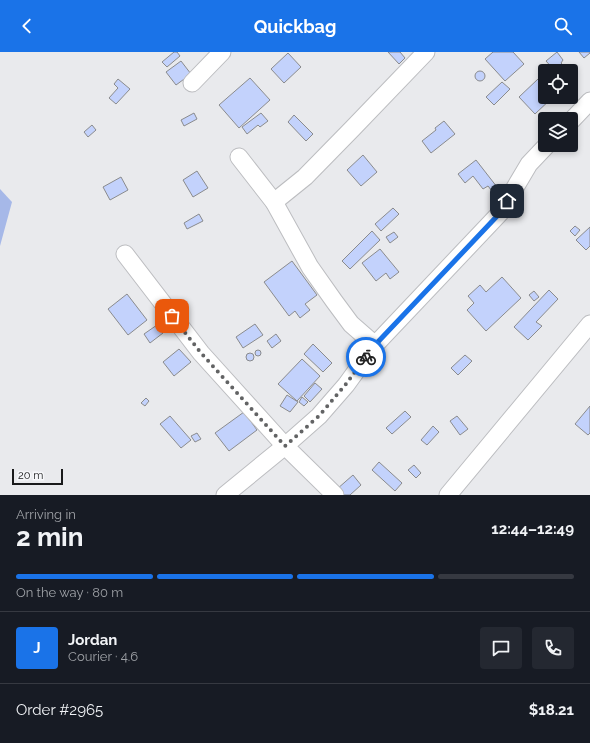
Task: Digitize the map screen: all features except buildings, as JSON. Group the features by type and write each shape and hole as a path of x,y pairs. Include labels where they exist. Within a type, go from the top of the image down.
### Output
{"street":[{"path":"192,83 222,52"},
{"path":"274,202 305,177 426,52"},
{"path":"578,113 590,101"},
{"path":"225,495 319,416 346,384 375,345 500,213 529,164 540,152"},
{"path":"239,157 274,202 310,267 334,302 351,324 375,345"},
{"path":"125,254 201,353 285,446 335,495"},
{"path":"448,495 590,324"}],"shaded area":[{"path":"0,189 12,202 0,246"}],"way so far":[{"path":"172,316 201,353 285,446 319,416 366,357"}],"route":[{"path":"366,357 375,345 500,213 507,201"}]}
